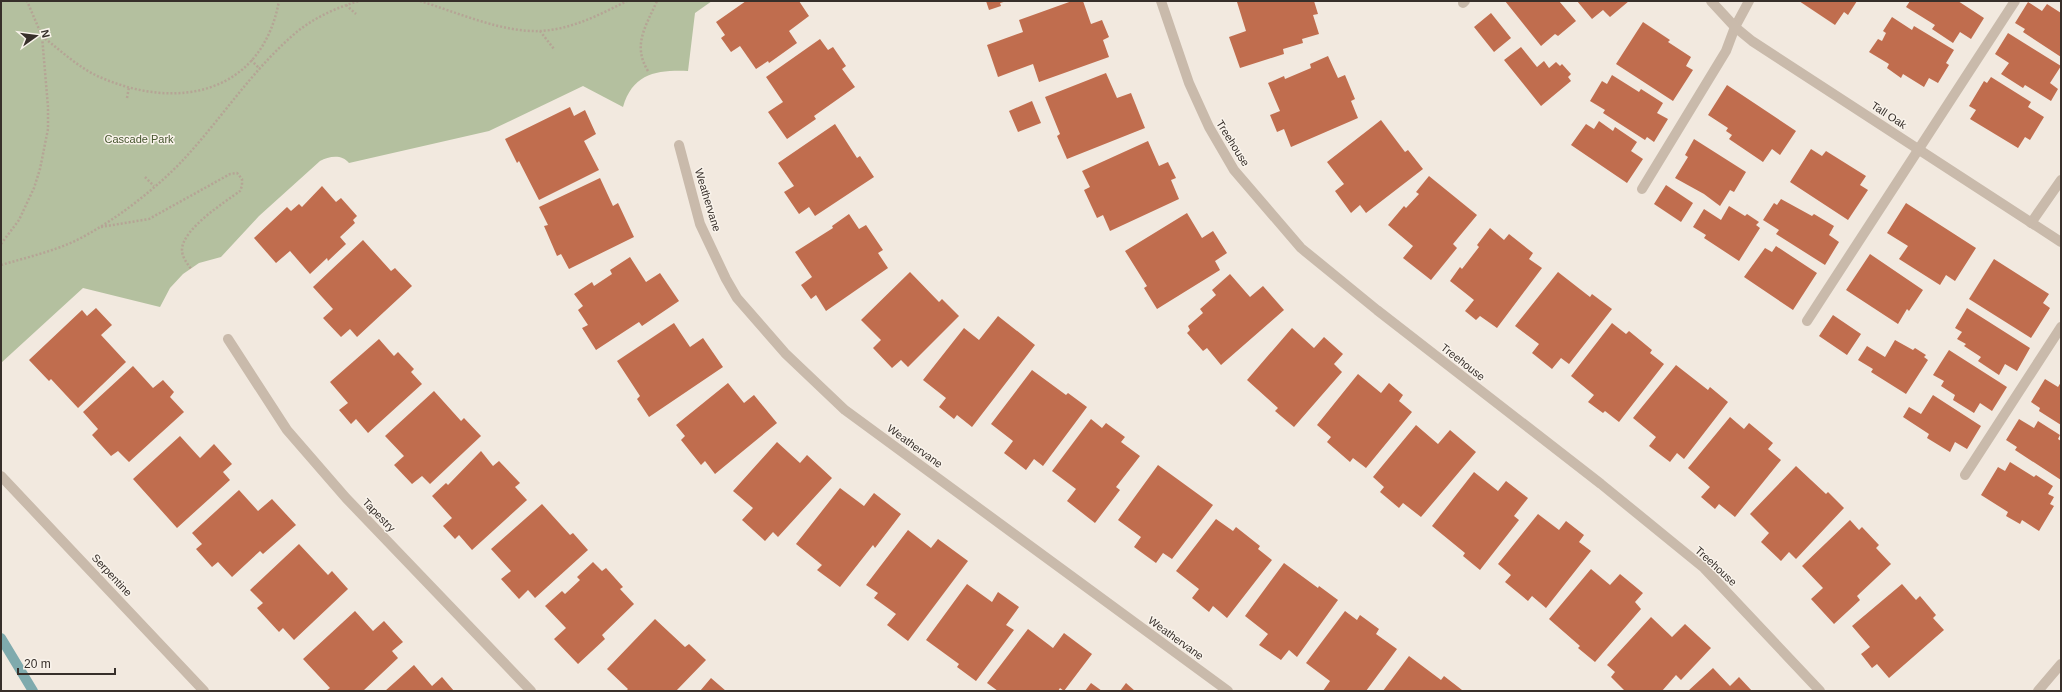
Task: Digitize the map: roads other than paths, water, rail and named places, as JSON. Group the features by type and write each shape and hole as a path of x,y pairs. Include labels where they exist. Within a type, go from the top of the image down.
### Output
{"street":[{"name":"Treehouse","path":"1161,1 1189,83 1209,127 1234,170 1301,248 1377,310 1601,484 1704,568 1820,691"},
{"name":"Tall Oak","path":"1711,1 1735,27 1752,41 2061,242"},
{"path":"1642,189 1726,51 1735,27 1749,1"},
{"path":"1807,321 1918,148 2015,1"},
{"name":"Weathervane","path":"679,145 700,224 726,279 738,298 789,358 845,410 1228,691"},
{"path":"2031,223 2061,180"},
{"path":"1965,475 2061,327"},
{"name":"Tapestry","path":"228,339 287,430 346,498 532,691"},
{"name":"Serpentine","path":"1,476 204,691"},
{"path":"2038,691 2061,664"}],"waterway":[{"path":"1,638 33,691"}],"park label":[{"name":"Cascade Park","path":"139,139"}]}
